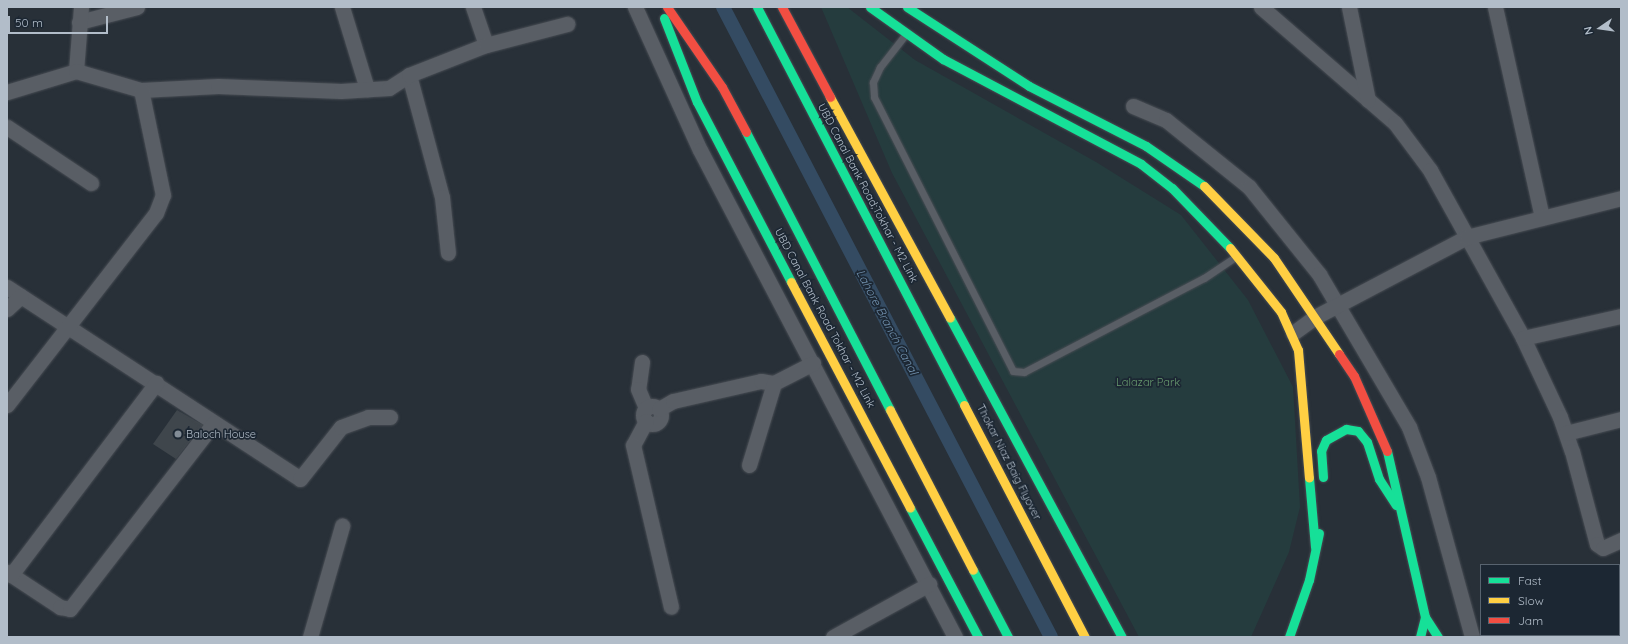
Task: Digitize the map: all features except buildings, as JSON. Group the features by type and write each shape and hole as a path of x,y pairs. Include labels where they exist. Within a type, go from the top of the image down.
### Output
{"main road":[{"name":"UBD Canal Bank Road Tokhar - M2 Link","path":"659,7 697,102 978,637"},
{"path":"667,7 722,87 839,317 1008,637"},
{"name":"UBD Canal Bank Road;Tokhar - M2 Link","path":"757,7 804,100 910,298"},
{"path":"782,7 1122,637"},
{"path":"792,7 804,100"},
{"path":"870,7 943,59 1141,164 1172,188 1237,256 1293,333 1301,368 1315,546"},
{"path":"907,7 1029,86 1146,146 1190,174 1218,198 1274,258 1315,317 1370,405 1386,446 1426,617 1438,637"},
{"name":"Thokar Niaz Baig Flyover","path":"910,298 1085,637"},
{"path":"1324,486 1323,445 1336,432 1354,429 1365,438 1379,479 1402,513"},
{"path":"1289,637 1309,580 1315,546 1324,516"},
{"path":"1420,637 1426,617"}],"street":[{"path":"76,71 81,7"},
{"path":"79,22 137,7"},
{"path":"342,7 367,89"},
{"path":"473,7 486,45"},
{"path":"635,7 700,150 929,584 955,637"},
{"path":"1261,7 1368,100 1412,145 1467,237 1523,338 1566,433 1597,544 1603,548 1621,540"},
{"path":"1349,7 1368,100"},
{"path":"1494,7 1542,218"},
{"path":"7,92 76,71 141,90 218,86 367,89 389,88 409,75 486,45 567,24"},
{"path":"409,75 442,197 448,253"},
{"path":"7,405 156,213 163,194 141,90"},
{"path":"1133,106 1166,120 1249,187 1319,274 1409,427 1428,476 1472,637"},
{"path":"7,127 91,183"},
{"path":"1293,333 1315,317 1467,237 1621,198"},
{"path":"7,287 156,383 300,479 341,427 368,417 390,417"},
{"path":"7,309 21,296"},
{"path":"1523,338 1621,316"},
{"path":"642,362 638,386 650,412"},
{"path":"671,607 633,445 650,412 673,401 754,382 774,383 813,363"},
{"path":"156,383 9,573 60,607 74,606 214,423"},
{"path":"749,465 774,383"},
{"path":"1566,433 1621,419"},
{"path":"310,637 342,526"},
{"path":"834,637 929,584"}],"lane":[{"path":"907,34 880,67 874,82 874,97 1013,371 1024,372 1204,278 1237,256"}],"green space":[{"name":"Lalazar Park","path":"821,7 847,7 915,60 1096,162 1181,215 1248,300 1293,387 1300,507 1289,552 1251,637 1139,637 892,173"}],"waterway":[{"name":"Lahore Branch Canal","path":"723,7 1051,637"}],"traffic: fast":[{"path":"757,7 964,405"},
{"path":"870,7 943,59 1141,164 1172,188 1230,248"},
{"path":"907,7 1029,86 1146,146 1204,186"},
{"path":"664,18 697,102 791,282"},
{"path":"746,132 890,410"},
{"path":"950,318 1122,637"},
{"path":"1323,477 1321,451 1326,440 1346,429 1358,431 1367,442 1379,479 1396,505"},
{"path":"1387,451 1425,617 1420,637"},
{"path":"1309,478 1315,547"},
{"path":"910,508 978,637"},
{"path":"1289,637 1309,580 1319,533"},
{"path":"973,570 1008,637"},
{"path":"1425,617 1438,637"}],"traffic: slow":[{"path":"830,97 950,318"},
{"path":"1204,186 1274,258 1339,354"},
{"path":"1230,248 1281,312 1298,350 1309,478"},
{"path":"791,282 910,508"},
{"path":"964,405 1085,637"},
{"path":"890,410 973,570"}],"traffic: jam":[{"path":"667,7 722,87 746,132"},
{"path":"782,7 830,97"},
{"path":"1339,354 1354,376 1387,451"}],"place":[{"name":"Baloch House","path":"178,434"}]}
